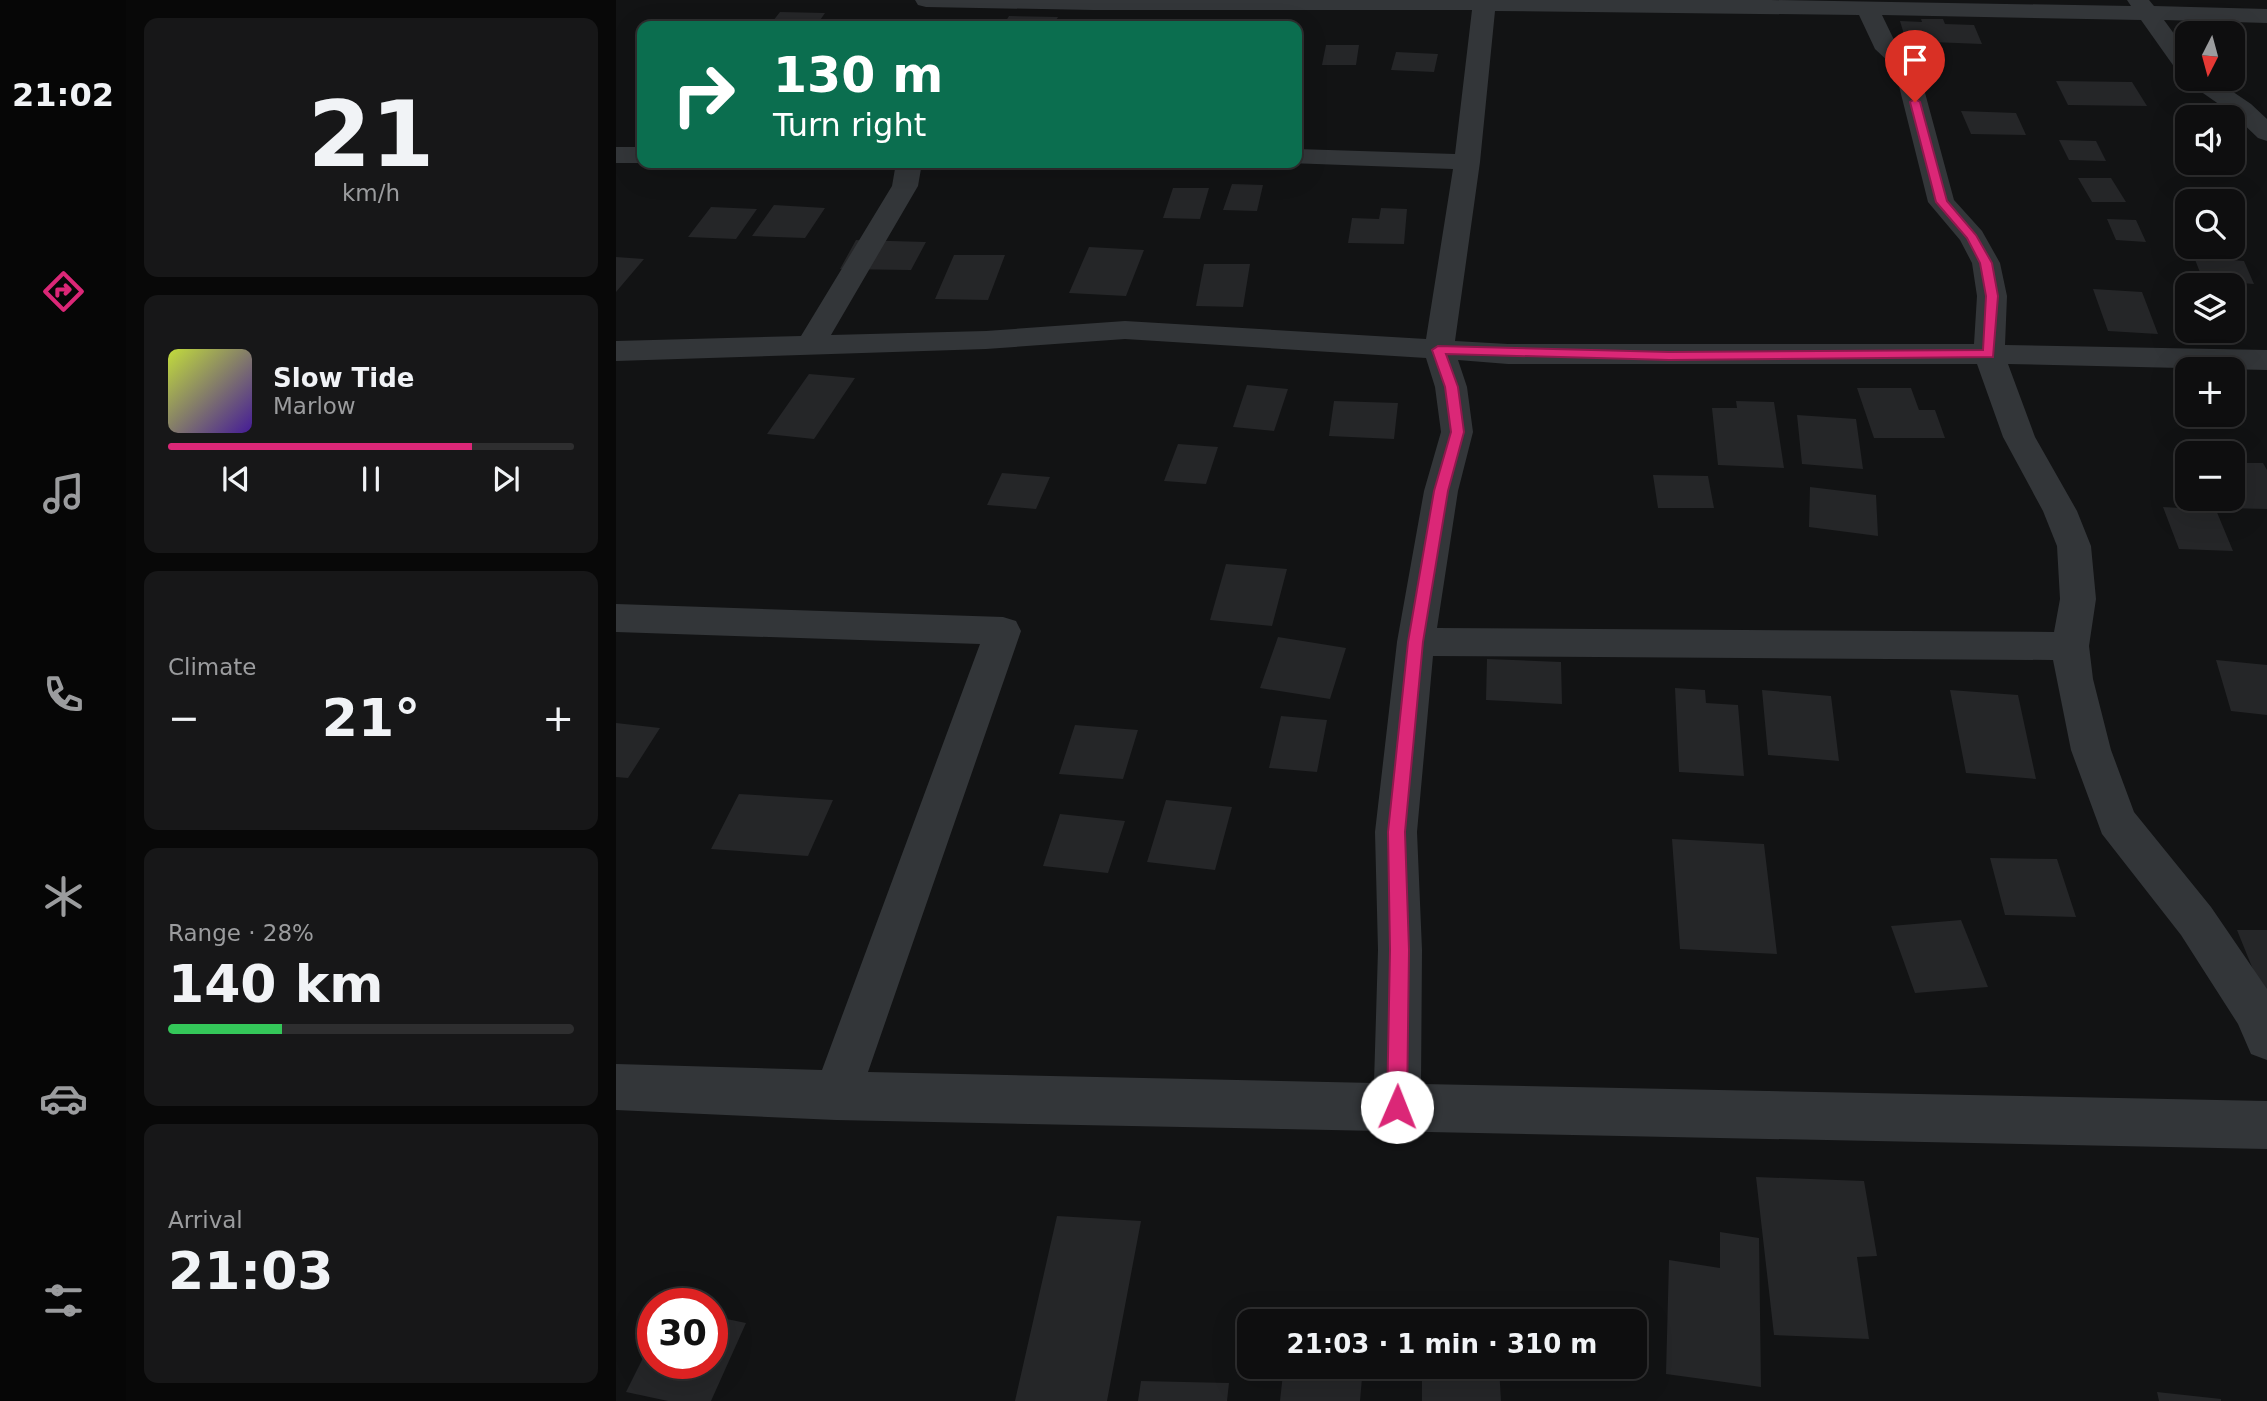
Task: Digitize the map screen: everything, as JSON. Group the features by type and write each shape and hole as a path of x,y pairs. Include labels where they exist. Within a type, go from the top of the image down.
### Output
{"street":[{"path":"926,0 1003,4 1110,1 1400,2 1868,9 2144,6 2267,16"},
{"path":"990,21 1003,4"},
{"path":"1397,1107 1400,950 1396,832 1416,642 1441,491 1457,432 1451,387 1438,350 1467,162 1483,5"},
{"path":"2144,6 2175,51"},
{"path":"1868,9 1887,49 1901,61 1909,78 1941,202 1972,237 1986,263 1992,296 1989,354 2019,437 2060,511 2074,546 2078,599 2070,646 2091,750 2117,821 2196,921 2255,1010 2267,1038"},
{"path":"2217,91 2242,108 2267,133"},
{"path":"616,155 637,155"},
{"path":"1302,158 1467,162"},
{"path":"809,347 905,186 908,168"},
{"path":"616,351 986,340 1125,330 1438,350 1669,356 1989,354 2267,360"},
{"path":"616,618 1003,631 836,1096"},
{"path":"1416,642 2070,646"},
{"path":"616,1087 836,1096 2267,1125"}],"building":[{"path":"780,12 825,13 819,21 773,21"},
{"path":"1009,16 1058,17 1056,21 1006,21"},
{"path":"1921,19 1943,19 1945,24 1974,25 1982,44 1906,41 1900,21 1922,22"},
{"path":"1326,45 1359,45 1356,65 1322,65"},
{"path":"1396,52 1438,54 1434,72 1391,70"},
{"path":"2056,81 2132,82 2147,106 2068,105"},
{"path":"1961,111 2016,113 2026,135 1971,134"},
{"path":"2059,140 2096,141 2106,161 2069,160"},
{"path":"2078,178 2111,178 2126,202 2092,202"},
{"path":"1232,184 1263,185 1257,211 1223,210"},
{"path":"1173,188 1209,188 1200,219 1163,218"},
{"path":"774,205 825,208 805,238 752,236"},
{"path":"711,207 757,209 736,239 688,237"},
{"path":"1381,208 1407,209 1404,244 1348,243 1352,218 1379,219"},
{"path":"2107,219 2136,220 2146,242 2116,240"},
{"path":"856,240 926,242 911,270 840,269"},
{"path":"1089,247 1144,250 1126,296 1069,293"},
{"path":"954,255 1005,255 988,300 935,299"},
{"path":"616,257 644,259 616,292"},
{"path":"2195,259 2244,261 2254,284 2245,283 2245,273 2200,273"},
{"path":"1204,264 1250,264 1243,307 1196,306"},
{"path":"2093,289 2142,292 2158,334 2108,331"},
{"path":"809,374 855,378 814,439 767,434"},
{"path":"1247,385 1288,389 1274,431 1233,427"},
{"path":"1857,388 1911,388 1919,410 1935,410 1945,438 1874,438"},
{"path":"1334,401 1398,403 1394,439 1329,436"},
{"path":"1736,401 1774,402 1784,468 1718,465 1712,408 1737,408"},
{"path":"1797,415 1856,419 1863,469 1802,464"},
{"path":"1178,444 1218,447 1206,484 1164,481"},
{"path":"2245,463 2263,463 2267,470 2267,509 2245,508"},
{"path":"1002,473 1050,477 1036,509 987,505"},
{"path":"1653,475 1708,476 1714,508 1658,508"},
{"path":"1810,487 1876,495 1878,536 1809,527"},
{"path":"2163,507 2175,508 2175,511 2216,511 2233,551 2179,549"},
{"path":"1226,564 1287,569 1272,626 1210,620"},
{"path":"1278,637 1346,648 1330,699 1260,688"},
{"path":"1487,659 1561,662 1562,704 1486,700"},
{"path":"2216,660 2267,665 2267,715 2231,711"},
{"path":"1675,688 1705,690 1706,703 1738,705 1744,776 1679,772"},
{"path":"1762,690 1831,696 1839,761 1768,755"},
{"path":"1950,690 2018,695 2036,779 1966,773"},
{"path":"1281,716 1327,720 1317,772 1269,768"},
{"path":"616,723 660,728 628,778 616,777"},
{"path":"1075,725 1138,730 1123,779 1059,774"},
{"path":"739,794 833,800 808,856 711,849"},
{"path":"1166,800 1232,807 1215,870 1147,862"},
{"path":"1060,814 1125,821 1108,873 1043,866"},
{"path":"1672,839 1764,844 1777,954 1680,949"},
{"path":"1990,858 2057,859 2076,917 2005,915"},
{"path":"1961,920 1988,987 1915,993 1891,926"},
{"path":"2237,930 2267,930 2267,1004"},
{"path":"1756,1177 1864,1181 1877,1256 1857,1257 1869,1339 1774,1335"},
{"path":"1057,1216 1141,1221 1107,1401 1015,1401"},
{"path":"1720,1232 1759,1238 1761,1387 1666,1374 1669,1260 1720,1268"},
{"path":"728,1319 746,1323 728,1363"},
{"path":"637,1370 637,1379 721,1379 711,1401 668,1401 626,1392"},
{"path":"1282,1379 1362,1379 1360,1401 1280,1401"},
{"path":"1422,1379 1500,1379 1501,1401 1422,1401"},
{"path":"1141,1381 1229,1383 1227,1401 1138,1401"},
{"path":"2157,1392 2221,1399 2221,1401 2159,1401"}],"route":[{"path":"1397,1107 1400,950 1396,832 1416,642 1441,491 1457,432 1451,387 1438,350 1508,354 1669,356 1989,354 1992,296 1986,263 1972,237 1941,202 1915,102"}]}
